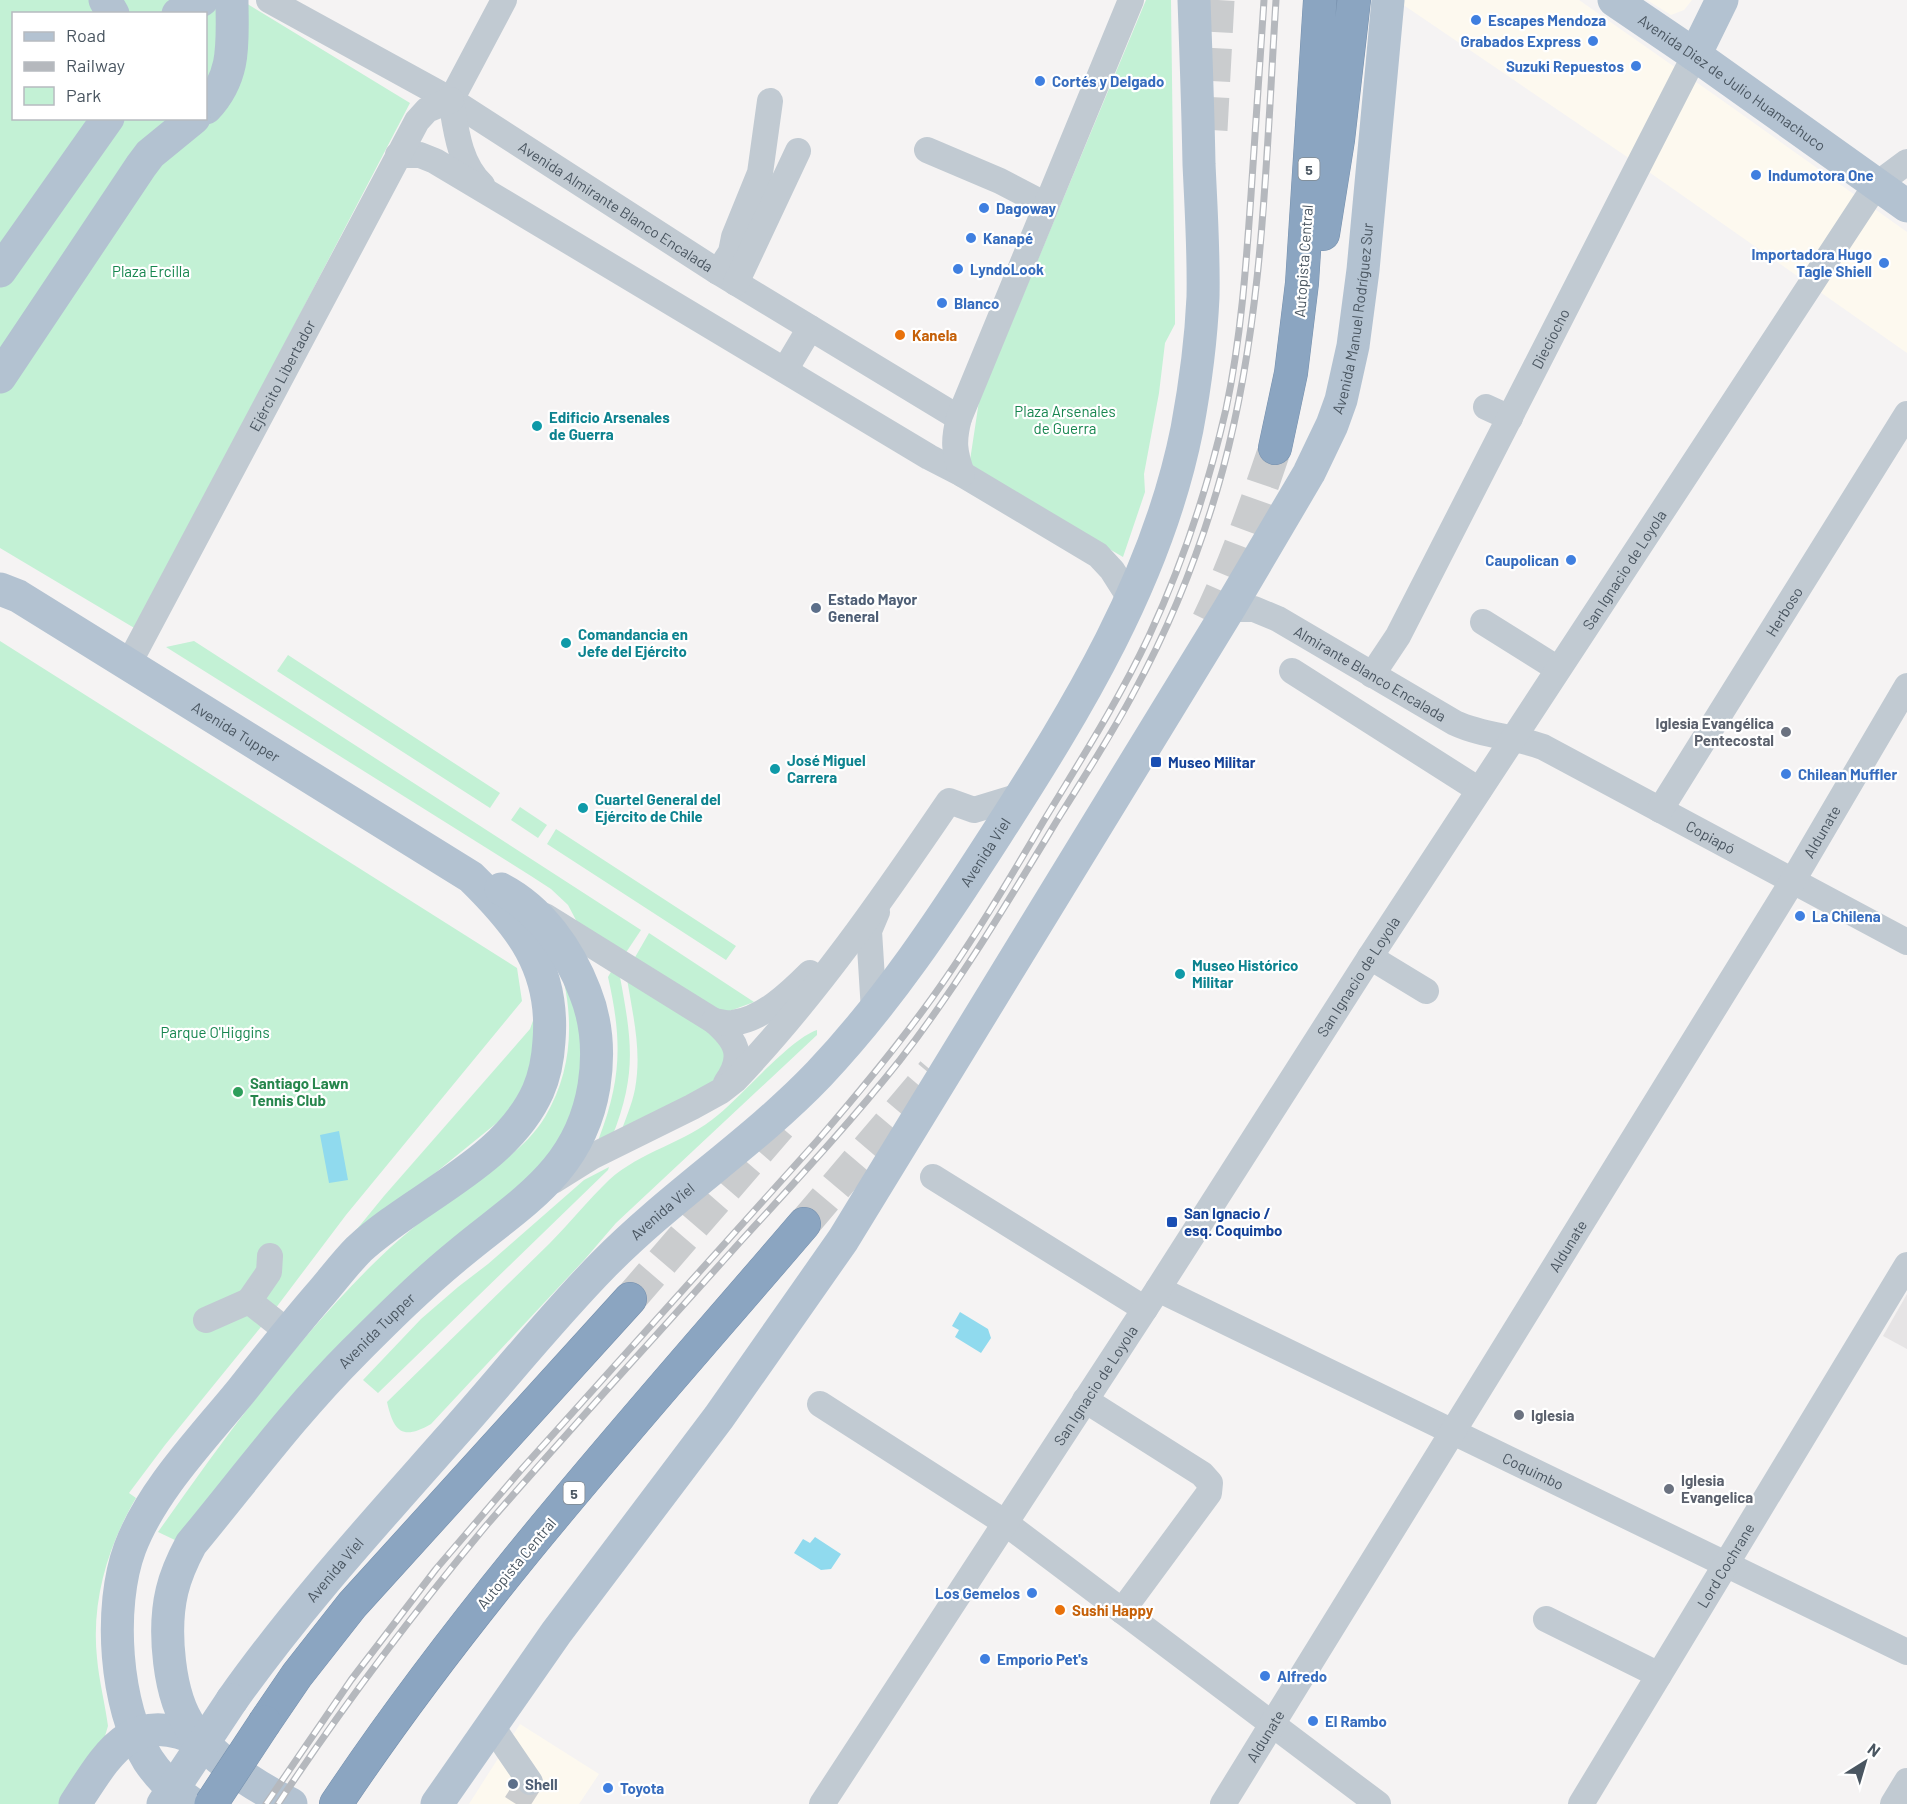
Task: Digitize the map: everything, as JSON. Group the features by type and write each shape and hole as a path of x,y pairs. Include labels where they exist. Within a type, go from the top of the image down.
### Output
{"highway":[{"name":"Autopista Central","path":"1275,448 1297,338 1320,0"},
{"path":"1297,338 1318,261 1329,208 1354,0"},
{"name":"Autopista Central","path":"336,1804 412,1694 494,1587 804,1224"},
{"path":"211,1804 297,1675 352,1605 630,1299"}],"main road":[{"path":"181,12 201,0"},
{"path":"207,107 220,89 229,70 233,39 232,0"},
{"path":"1131,600 1159,530 1175,479 1186,434 1199,344 1203,302 1203,255 1194,0"},
{"name":"Avenida Manuel Rodríguez Sur","path":"1229,609 1322,448 1348,374 1363,270 1388,0"},
{"name":"Avenida Diez de Julio Huamachuco","path":"1614,0 1907,206"},
{"name":"Dieciocho","path":"1695,55 1722,0"},
{"path":"0,271 107,120"},
{"path":"0,377 141,166 150,154 192,120"},
{"name":"Avenida Tupper","path":"6,587 471,877 493,885 517,898 551,931 574,968 592,1011 597,1047 592,1096 582,1131 558,1169 538,1190 420,1287 329,1377 191,1544 178,1570 169,1613 169,1652 180,1703 190,1727 201,1741 240,1773 291,1804"},
{"name":"Avenida Viel","path":"163,1804 258,1662 307,1600 585,1284 662,1209 743,1143 804,1089 846,1045 874,1011 933,932 1020,796 1100,664 1131,600"},
{"path":"437,1804 594,1581 719,1417 843,1240 1229,609"},
{"name":"Avenida Tupper","path":"193,1804 173,1789 145,1755 136,1734 122,1684 118,1640 118,1599 129,1549 158,1496 288,1332 359,1249 504,1140 537,1093 546,1069 551,1018 542,974 533,951 518,929 501,906 471,877"},
{"path":"75,1804 111,1751 126,1738 152,1729 188,1735 201,1741"}],"street":[{"name":"Avenida Almirante Blanco Encalada","path":"269,0 451,100 727,278 959,417"},
{"path":"492,195 476,179 459,147 451,100 504,0"},
{"path":"962,474 954,451 959,417 1131,0"},
{"name":"Dieciocho","path":"1372,675 1398,636 1695,55"},
{"name":"Ejército Libertador","path":"128,665 417,121 427,110 451,100"},
{"path":"727,278 734,237 760,173 770,100"},
{"path":"927,150 1000,181 1046,205"},
{"path":"727,278 798,151"},
{"path":"398,155 420,155 435,160 929,457 962,474 1098,555 1112,570 1131,600"},
{"name":"San Ignacio de Loyola","path":"822,1804 1004,1522 1152,1299 1370,957 1876,185 1907,162"},
{"path":"784,370 810,328"},
{"path":"1486,407 1510,418"},
{"name":"Herboso","path":"1660,810 1907,414"},
{"name":"Almirante Blanco Encalada","path":"1229,609 1254,609 1278,619 1469,729 1513,738"},
{"path":"1483,622 1558,669"},
{"path":"1292,670 1479,790"},
{"name":"Aldunate","path":"1223,1804 1792,882 1907,686"},
{"name":"Copiapó","path":"1513,738 1543,747 1907,942"},
{"path":"538,1190 593,1156 631,1139 721,1091 742,1072 833,965 949,801 974,810 1020,796"},
{"path":"874,1011 869,931 884,896"},
{"path":"517,898 714,1021 729,1034 736,1045 736,1056 732,1075 721,1091"},
{"path":"714,1021 733,1023 741,1021 773,1005 857,931"},
{"path":"1370,957 1425,991"},
{"name":"Coquimbo","path":"933,1176 1152,1299 1454,1432 1907,1652"},
{"path":"206,1320 249,1301 269,1272 270,1256"},
{"name":"Lord Cochrane","path":"1581,1804 1907,1265"},
{"path":"249,1301 288,1332"},
{"path":"1085,1400 1202,1474 1210,1483 1209,1493 1122,1611"},
{"path":"820,1404 1004,1522 1378,1804"},
{"path":"1546,1619 1659,1675"},
{"path":"491,1725 530,1782"},
{"path":"1893,1804 1907,1781"}],"shaded area":[{"path":"1402,0 1579,0 1907,232 1907,353 1639,165 1402,4"},
{"path":"1647,0 1692,0 1684,10 1671,15"},
{"path":"1907,1294 1907,1349 1883,1336"},
{"path":"520,1724 599,1774 579,1804 469,1804"}],"green space":[{"name":"Plaza Ercilla","path":"0,0 241,0 410,103 136,629 0,548"},
{"name":"Plaza Arsenales de Guerra","path":"1146,0 1171,0 1175,324 1165,343 1159,393 1144,474 1145,492 1123,557 969,467 979,401"},
{"name":"Parque O'Higgins","path":"0,641 517,968 522,1001 346,1215 269,1317 129,1493 136,1498 117,1535 110,1555 99,1595 97,1616 97,1658 108,1726 105,1736 61,1804 0,1804"},
{"path":"194,641 641,930 625,954 577,922 568,905 551,889 166,647"},
{"path":"288,655 500,793 490,808 277,671"},
{"path":"520,807 547,825 538,838 511,820"},
{"path":"556,829 736,946 726,960 547,844"},
{"path":"649,933 754,1002 727,1012 720,1011 634,959"},
{"path":"612,970 620,977 627,1020 629,1076 620,1115 612,1137 601,1141 599,1138 607,1116 616,1077 616,1020 608,977"},
{"path":"627,979 715,1035 728,1055 713,1083 619,1138 635,1089 638,1061"},
{"path":"573,981 587,1073 555,1152 177,1541 158,1532 258,1395 312,1329 370,1267 442,1205 503,1161 536,1130 553,1101 565,1068 569,1017 564,982"},
{"path":"535,1015 541,1050 509,1113 339,1251 530,1029"},
{"path":"817,1030 817,1035 616,1223 431,1424 413,1432 401,1431 397,1427 387,1402 550,1243 609,1180 635,1162 705,1125 729,1106 794,1044"},
{"path":"609,1167 378,1393 363,1380 421,1319 584,1180"}],"water":[{"path":"339,1131 348,1180 329,1183 320,1135"},
{"path":"960,1312 988,1329 991,1338 981,1353 955,1337 959,1330 952,1326"},
{"path":"815,1537 841,1554 831,1569 821,1570 794,1553 803,1539 810,1543"}],"tunnel":[{"path":"1211,130 1218,0"},
{"path":"1208,621 1236,557 1275,448"},
{"path":"804,1224 933,1072"},
{"path":"630,1299 782,1123"},
{"path":"516,1804 530,1782"}],"railway":[{"path":"266,1804 351,1680 436,1569 520,1471 817,1141 900,1041 946,978 984,920 1125,683 1149,636 1184,553 1203,496 1226,409 1236,356 1245,276 1264,0"},
{"path":"278,1804 378,1663 485,1527 862,1107 900,1060 984,940 1126,708 1161,638 1196,555 1223,469 1237,411 1255,295 1261,236 1276,0"}],"place":[{"name":"Escapes Mendoza","path":"1476,20"},
{"name":"Grabados Express","path":"1593,41"},
{"name":"Suzuki Repuestos","path":"1636,66"},
{"name":"Cortés y Delgado","path":"1040,81"},
{"name":"Indumotora One","path":"1756,175"},
{"name":"Dagoway","path":"984,208"},
{"name":"Kanapé","path":"971,238"},
{"name":"Importadora Hugo Tagle Shiell","path":"1884,263"},
{"name":"LyndoLook","path":"958,269"},
{"name":"Blanco","path":"942,303"},
{"name":"Kanela","path":"900,335"},
{"name":"Edificio Arsenales de Guerra","path":"537,426"},
{"name":"Caupolican","path":"1571,560"},
{"name":"Estado Mayor General","path":"816,608"},
{"name":"Comandancia en Jefe del Ejército","path":"566,643"},
{"name":"Iglesia Evangélica Pentecostal","path":"1786,732"},
{"name":"Museo Militar","path":"1156,762"},
{"name":"José Miguel Carrera","path":"775,769"},
{"name":"Chilean Muffler","path":"1786,774"},
{"name":"Cuartel General del Ejército de Chile","path":"583,808"},
{"name":"La Chilena","path":"1800,916"},
{"name":"Museo Histórico Militar","path":"1180,974"},
{"name":"Santiago Lawn Tennis Club","path":"238,1092"},
{"name":"San Ignacio / esq. Coquimbo","path":"1172,1222"},
{"name":"Iglesia","path":"1519,1415"},
{"name":"Iglesia Evangelica","path":"1669,1489"},
{"name":"Los Gemelos","path":"1032,1593"},
{"name":"Sushi Happy","path":"1060,1610"},
{"name":"Emporio Pet's","path":"985,1659"},
{"name":"Alfredo","path":"1265,1676"},
{"name":"El Rambo","path":"1313,1721"},
{"name":"Shell","path":"513,1784"},
{"name":"Toyota","path":"608,1788"}]}
